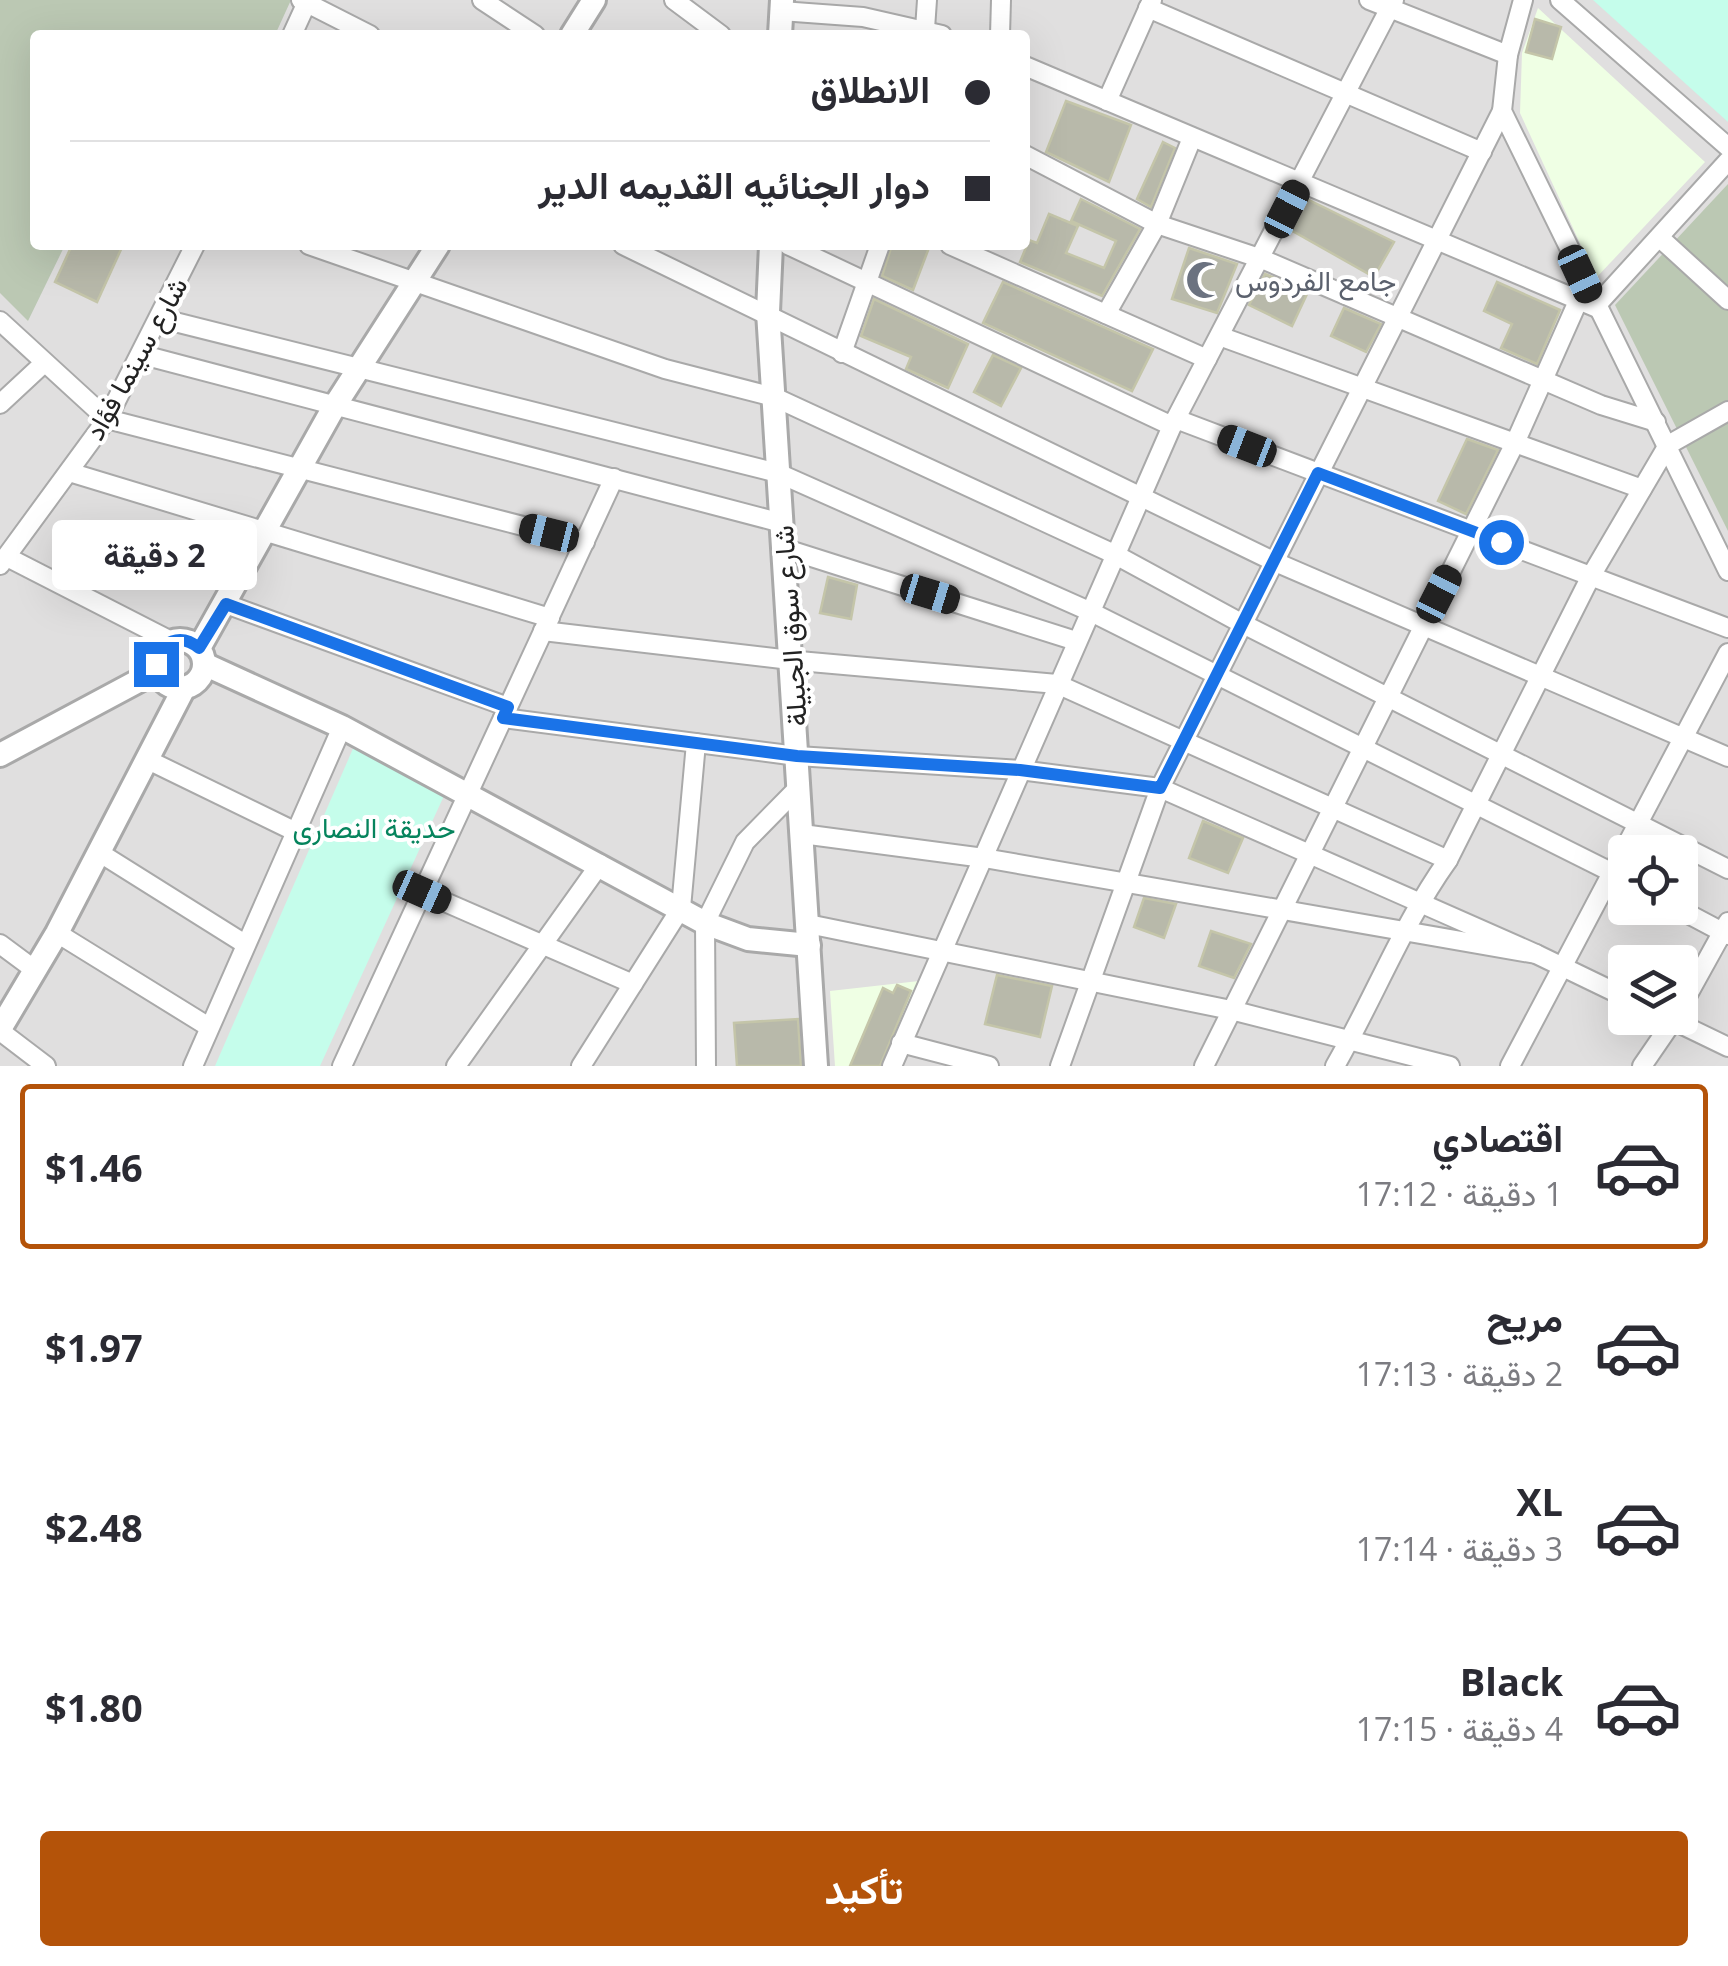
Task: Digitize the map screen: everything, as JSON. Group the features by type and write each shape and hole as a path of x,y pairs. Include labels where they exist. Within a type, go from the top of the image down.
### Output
{"street":[{"path":"482,0 527,30"},
{"path":"575,30 594,0"},
{"path":"674,0 714,30"},
{"path":"926,0 934,30"},
{"path":"1000,30 1001,0"},
{"path":"1369,0 1392,4 1508,55"},
{"path":"1060,1066 1160,788 1502,111 1508,55 1523,0"},
{"path":"1560,0 1728,147"},
{"path":"294,30 306,1 361,30"},
{"path":"1106,101 1150,4 1482,152"},
{"path":"892,1066 1138,498 1392,4"},
{"path":"780,30 782,5 863,9 928,30"},
{"path":"1030,68 1587,303"},
{"path":"1502,111 1587,303 1656,422 1728,570"},
{"path":"1106,314 1157,224 1192,138"},
{"path":"1030,158 1157,224 1262,259 1543,380 1656,422"},
{"path":"1204,1066 1543,380 1587,303 1660,238 1728,161"},
{"path":"1660,238 1728,300"},
{"name":"شارع سينما فؤاد","path":"3,562 107,418 143,355 193,250"},
{"path":"323,250 665,370 774,397 1114,554 1241,623 1728,870"},
{"path":"46,1066 0,1030 100,854 184,688 199,680 202,656 226,604 334,407 435,250"},
{"path":"634,250 1273,561 1728,757"},
{"name":"شارع سوق الجبيلة","path":"771,250 768,312 816,1066"},
{"path":"799,250 1174,422 1728,628"},
{"path":"842,354 878,250"},
{"path":"961,250 1207,359"},
{"path":"160,318 778,473 1089,611 1608,871"},
{"path":"0,321 107,418 584,542"},
{"path":"1222,336 1642,489"},
{"path":"143,355 782,522"},
{"path":"0,404 44,364"},
{"path":"1335,1066 1408,932 1419,901 1477,808 1591,576 1668,445 1728,411"},
{"path":"68,472 546,624 791,660 1057,684 1448,860"},
{"path":"342,1066 614,478"},
{"path":"784,548 1076,641"},
{"path":"3,562 171,641 186,640 202,656 466,792 705,923 748,939 809,934 942,950 1231,1010 1450,1066"},
{"path":"226,604 506,712 797,756 1020,770 1160,788 1312,852 1608,989"},
{"path":"171,641 160,650 157,671 164,683 184,688"},
{"path":"1635,835 1728,652"},
{"path":"0,755 157,671"},
{"path":"193,1066 342,728"},
{"path":"581,1066 681,908 696,743"},
{"path":"146,759 294,831"},
{"path":"706,1066 705,923 745,842 799,786"},
{"path":"802,834 984,858 1536,954"},
{"path":"100,854 244,944"},
{"path":"456,1066 600,864"},
{"path":"1510,1066 1560,966 1608,889"},
{"path":"422,892 633,984"},
{"path":"1698,917 1726,930 1698,976"},
{"path":"57,933 209,1028"},
{"path":"0,944 35,970"},
{"path":"1698,1030 1728,1047"},
{"path":"1642,1066 1662,1035"},
{"path":"902,1043 990,1066"}],"shaded area":[{"path":"0,0 1728,0 1728,1066 0,1066"},
{"path":"0,0 291,0 277,30 30,30 30,250 63,250 28,321 0,293"},
{"path":"1538,8 1705,162 1596,278 1520,113 1522,53"},
{"path":"1728,184 1728,531 1615,305"},
{"path":"919,981 883,1066 835,1066 830,991"}],"green space":[{"path":"1593,0 1728,0 1728,122"},
{"name":"حديقة النصارى","path":"355,744 448,787 320,1066 215,1066"}],"building":[{"path":"1535,19 1561,27 1552,59 1526,52"},
{"path":"1066,101 1131,125 1109,182 1046,152"},
{"path":"1163,142 1175,148 1151,207 1137,199"},
{"path":"1305,198 1394,242 1374,277 1289,229"},
{"path":"1081,199 1140,229 1102,296 1020,262 1025,250 1030,250 1030,240 1037,243 1049,214 1078,226 1066,253 1104,268 1116,241 1071,221"},
{"name":"جامع الفردوس","path":"1189,248 1237,264 1217,313 1172,299"},
{"path":"70,250 121,250 97,302 55,282"},
{"path":"890,250 928,250 913,290 882,276"},
{"path":"1265,274 1308,292 1292,326 1249,305"},
{"path":"1003,282 1153,349 1132,391 983,323"},
{"path":"1497,282 1560,310 1537,364 1501,348 1512,324 1484,311"},
{"path":"874,299 968,344 948,388 906,369 911,357 861,336"},
{"path":"1344,308 1381,324 1366,352 1331,336"},
{"path":"993,355 1021,368 1001,406 974,392"},
{"path":"1467,439 1498,450 1466,514 1438,501"},
{"path":"828,577 857,585 851,619 820,613"},
{"path":"1203,821 1243,838 1228,873 1189,858"},
{"path":"1144,898 1176,904 1164,938 1134,927"},
{"path":"1211,931 1251,944 1234,978 1199,966"},
{"path":"997,975 1052,986 1040,1037 985,1024"},
{"path":"897,985 911,991 880,1066 850,1066 883,988 893,993"},
{"path":"798,1019 801,1066 737,1066 734,1023"}],"place":[{"name":"جامع الفردوس","path":"1205,280"}],"route":[{"path":"156,664 160,650 171,641 186,640 199,648 226,604 508,707 503,718 797,756 1020,770 1160,788 1318,473 1501,542"}]}
